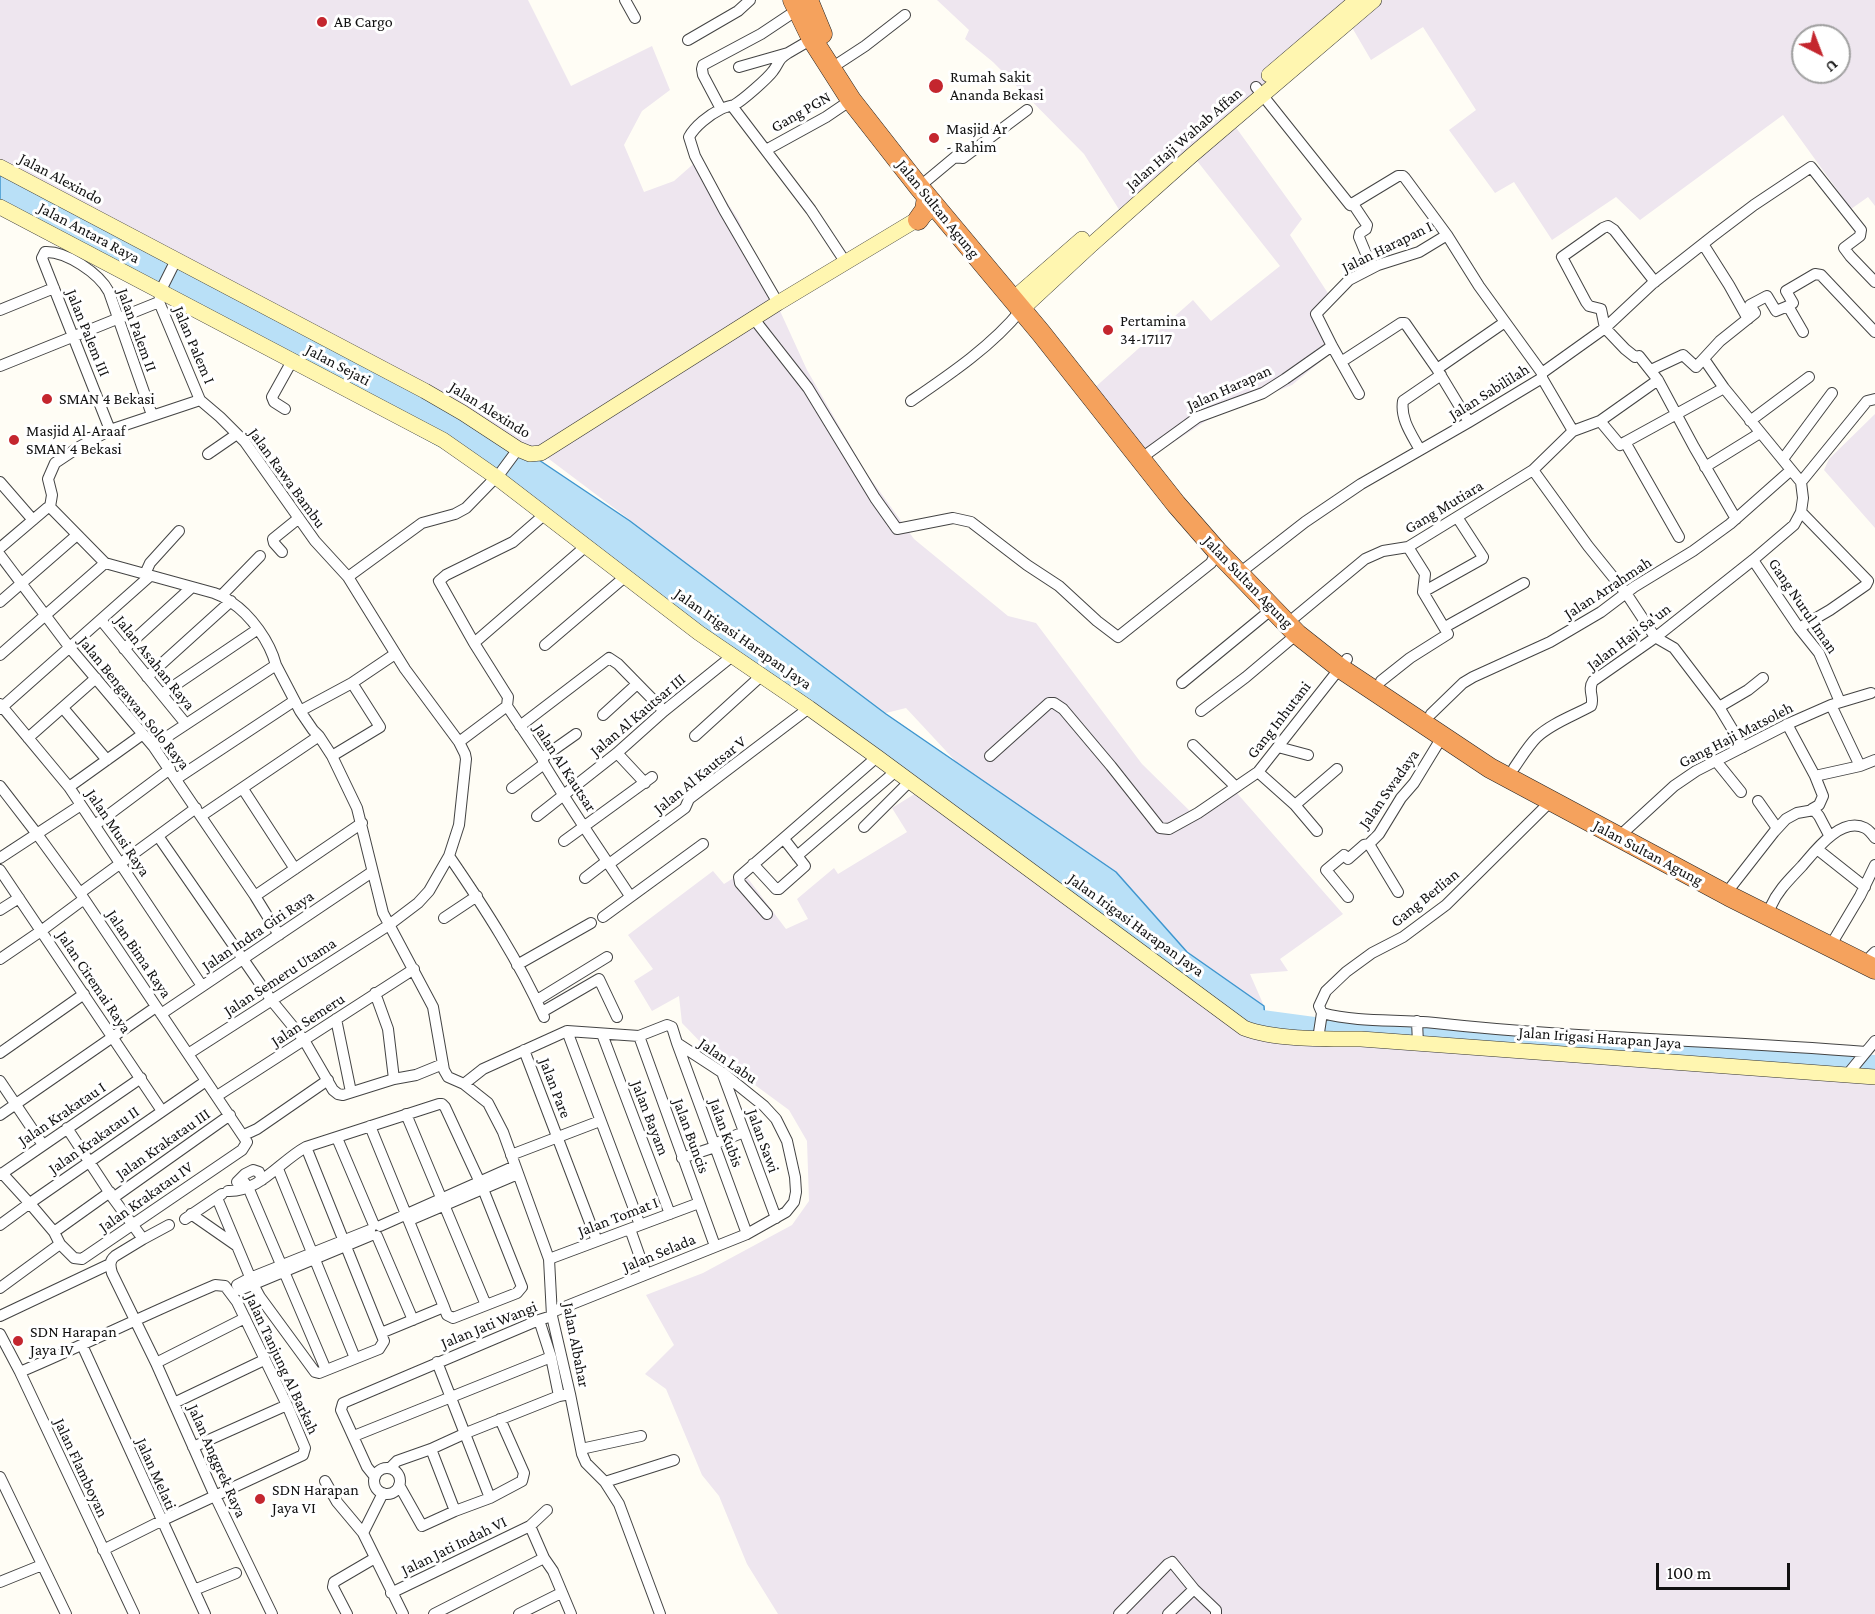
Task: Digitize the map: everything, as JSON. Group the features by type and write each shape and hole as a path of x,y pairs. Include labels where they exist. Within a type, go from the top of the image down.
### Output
{"highway":[{"name":"Jalan Sultan Agung","path":"799,3 812,39 852,100 1021,302 1217,551 1272,609 1442,737 1490,768 1729,896 1874,959"},
{"name":"Jalan Sultan Agung","path":"799,3 933,198"},
{"path":"918,220 933,198"},
{"name":"Jalan Sultan Agung","path":"1144,456 1296,625"},
{"name":"Jalan Sultan Agung","path":"1344,663 1381,681 1480,748 1584,809 1826,937"}],"street":[{"path":"625,0 635,18"},
{"path":"688,40 738,11 750,0"},
{"name":"Jalan Haji Wahab Affan","path":"1021,302 1259,91 1357,0"},
{"name":"Jalan Haji Wahab Affan","path":"1259,91 1374,0"},
{"path":"799,3 761,34 703,65 703,75 726,108 766,150 811,210 846,263"},
{"path":"839,63 905,15"},
{"path":"778,303 724,210 695,156 689,139 694,129 768,76 780,58 812,39"},
{"path":"739,67 788,53"},
{"path":"1259,91 1350,205 1401,175 1405,178 1447,235 1479,286 1542,376 1573,431 1600,422 1658,380"},
{"name":"Gang PGN","path":"766,150 852,100"},
{"path":"933,198 956,157 963,158 1028,110"},
{"name":"Jalan Alexindo","path":"0,167 174,264 434,396 463,413 514,454 541,453 778,303 918,220"},
{"name":"Jalan Sabililah","path":"1246,568 1312,517 1361,484 1469,423 1542,376 1605,328 1655,282 1703,244 1754,205 1811,167 1861,230 1860,236 1844,248 1875,282"},
{"path":"1353,204 1367,225 1359,237 1372,268"},
{"name":"Jalan Antara Raya","path":"0,207 161,292"},
{"path":"1655,282 1614,230 1608,226 1562,255 1562,260 1586,302 1589,306 1601,309 1605,328 1625,350 1635,357 1638,356 1658,380 1736,519"},
{"name":"Jalan Harapan I","path":"1332,346 1316,314 1346,281 1372,268 1419,252 1447,235"},
{"path":"1703,244 1748,319"},
{"name":"Jalan Palem III","path":"48,251 43,253 42,258 110,430"},
{"name":"Jalan Palem II","path":"48,251 79,264 98,277 109,292 152,415"},
{"path":"0,366 117,319 161,292 174,264"},
{"path":"1651,370 1683,355 1696,367 1720,341 1755,313 1750,305 1767,296 1776,311 1788,306 1793,303 1786,291 1815,274 1821,275 1875,332"},
{"path":"0,310 54,288"},
{"name":"Jalan Sejati","path":"161,292 440,438 499,474"},
{"name":"Jalan Palem I","path":"161,292 200,400"},
{"path":"911,401 1004,330 1021,302"},
{"path":"1788,306 1803,332"},
{"path":"754,318 808,388 874,498 897,529 953,518 971,522 1027,565 1059,586 1116,637 1123,635 1203,570 1211,563 1217,551"},
{"path":"1420,450 1405,422 1403,401 1505,322"},
{"path":"1341,362 1403,323 1408,325 1469,423"},
{"path":"1332,346 1359,394"},
{"name":"Jalan Harapan","path":"1144,456 1198,417 1253,398 1274,387 1332,346"},
{"path":"1704,358 1724,388 1801,482 1803,498 1801,512 1868,581 1866,585 1845,600 1800,628"},
{"path":"285,409 274,402 272,397 292,361"},
{"path":"1750,421 1809,377"},
{"path":"1600,422 1620,445 1724,388"},
{"path":"1783,459 1832,393"},
{"path":"1801,482 1867,401 1875,399"},
{"path":"0,548 50,507 52,495 48,479 55,463 110,430 200,400"},
{"name":"Jalan Rawa Bambu","path":"200,400 253,452 318,545 348,577"},
{"name":"Gang Mutiara","path":"1201,711 1246,677 1365,559 1383,551 1408,547 1457,518 1533,470 1573,431"},
{"path":"1706,467 1760,433"},
{"path":"208,454 237,434"},
{"path":"1625,442 1679,537"},
{"path":"389,925 418,903 429,891 449,856 459,825 466,759 459,742 395,654 348,577 422,522 460,512 499,474 514,454"},
{"path":"1533,470 1588,546 1626,593 1656,637 1674,648 1719,706 1743,747"},
{"name":"Jalan Arrahmah","path":"1431,714 1473,677 1564,635 1693,551 1736,519 1791,470"},
{"name":"Jalan Irigasi Harapan Jaya","path":"499,474 544,515 732,657 877,757 1244,1028 1266,1034 1320,1027 1361,1039 1418,1042 1515,1041 1708,1052 1875,1077"},
{"path":"0,482 33,520"},
{"path":"50,507 105,563 159,576 226,598 258,629 297,706 332,756 357,808 383,913 433,1007 445,1071 394,1079 343,1095 338,1094 304,1040 272,1001 158,836"},
{"name":"Jalan Haji Sa'un","path":"1514,768 1530,745 1542,734 1557,723 1591,706 1593,702 1590,688 1593,681 1656,637 1753,561 1794,525 1801,512"},
{"name":"Jalan Al Kautsar","path":"544,515 513,542 446,575 439,581 439,584 508,697 507,706 563,796 630,896"},
{"path":"282,552 273,539 299,518"},
{"path":"1424,592 1482,560 1483,557 1457,518"},
{"path":"1,706 70,648 148,575 150,563 179,531"},
{"path":"0,602 77,535"},
{"path":"474,643 585,547"},
{"path":"1381,681 1410,658 1447,636 1448,633 1424,592 1425,574 1408,547"},
{"name":"Jalan Bengawan Solo Raya","path":"0,555 70,648 153,746 279,935"},
{"path":"147,677 226,598 260,556"},
{"name":"Gang Nurul Iman","path":"1753,561 1819,653 1860,766"},
{"path":"0,656 105,563"},
{"path":"545,645 626,576"},
{"path":"1445,627 1524,583"},
{"path":"124,649 192,587"},
{"path":"1182,683 1272,609"},
{"name":"Jalan Asahan Raya","path":"101,620 186,724"},
{"path":"162,694 258,629"},
{"path":"95,825 173,774 297,706 352,683 395,654"},
{"name":"Jalan Al Kautsar III","path":"537,816 732,657"},
{"path":"520,726 609,658 618,664 664,711"},
{"name":"Gang Inhutani","path":"990,756 1048,703 1054,703 1063,709 1160,828 1169,829 1198,813 1258,772 1344,663"},
{"path":"153,746 276,665"},
{"path":"695,736 761,676"},
{"path":"28,738 96,678"},
{"path":"1719,706 1748,690 1763,678"},
{"path":"332,756 380,727 352,683"},
{"path":"603,715 637,684"},
{"name":"Gang Haji Matsoleh","path":"1625,831 1690,774 1787,724 1871,693"},
{"name":"Jalan Musi Raya","path":"1,706 69,787 202,986"},
{"path":"459,742 507,706"},
{"path":"63,708 107,760"},
{"name":"Jalan Al Kautsar V","path":"585,878 685,808 689,799 809,708"},
{"path":"1731,887 1777,828 1792,815 1812,809 1819,804 1822,796 1815,776 1787,724"},
{"path":"69,787 143,734"},
{"path":"512,789 576,734"},
{"path":"0,959 41,931 121,863 158,836 243,789 319,735"},
{"name":"Jalan Swadaya","path":"1348,897 1327,873 1328,868 1344,855 1348,859 1379,834 1442,737"},
{"path":"1193,745 1236,788"},
{"path":"1278,747 1308,755"},
{"path":"564,842 649,780 617,753"},
{"path":"767,914 738,879 739,877 877,757"},
{"path":"1716,761 1741,792"},
{"path":"1815,776 1874,763"},
{"path":"1295,805 1337,769"},
{"path":"797,856 896,771"},
{"path":"1258,772 1295,805 1317,831"},
{"path":"864,827 910,781"},
{"name":"Jalan Bima Raya","path":"0,786 82,896 245,1139"},
{"path":"243,789 295,869"},
{"name":"Gang Berlian","path":"1320,1027 1319,1006 1323,995 1330,987 1372,953 1403,937 1425,918 1446,905 1552,800"},
{"path":"1758,801 1777,828"},
{"path":"0,858 81,805"},
{"path":"1812,809 1819,816 1829,835"},
{"path":"255,896 362,823"},
{"path":"1771,906 1776,894 1829,835 1858,826 1866,828 1875,837"},
{"path":"753,864 778,889 805,867 805,864 784,839"},
{"path":"603,917 703,844"},
{"path":"1369,844 1398,892"},
{"path":"1817,849 1865,887"},
{"path":"449,856 477,896 518,965 543,1014 598,979 617,1017"},
{"path":"1826,937 1865,887 1875,865"},
{"name":"Jalan Ciremai Raya","path":"0,870 162,1111"},
{"name":"Jalan Indra Giri Raya","path":"0,1115 113,1037 202,986 372,872"},
{"path":"444,918 477,896"},
{"path":"0,910 19,898"},
{"path":"518,965 591,923"},
{"name":"Jalan Semeru Utama","path":"188,1054 389,925"},
{"path":"537,1000 607,957"},
{"name":"Jalan Semeru","path":"218,1096 414,969"},
{"path":"375,993 388,1029 394,1079"},
{"path":"0,1053 84,994"},
{"path":"336,1019 351,1092"},
{"path":"1320,1027 1352,1019 1417,1024 1515,1041"},
{"path":"1417,1024 1418,1042"},
{"name":"Jalan Labu","path":"464,1084 483,1069 567,1031 639,1036 670,1026 677,1043 723,1073 770,1112 780,1125 787,1142 796,1192 790,1209 776,1218"},
{"path":"567,1031 635,1227 646,1274"},
{"name":"Jalan Bayam","path":"602,1034 670,1214"},
{"name":"Jalan Buncis","path":"639,1036 715,1246"},
{"path":"1849,1072 1875,1041"},
{"name":"Jalan Kubis","path":"677,1043 747,1234"},
{"path":"1708,1052 1788,1046 1863,1056"},
{"name":"Jalan Pare","path":"524,1050 597,1241"},
{"name":"Jalan Albahar","path":"445,1071 488,1103 503,1132 549,1259 552,1314 565,1395 581,1449 586,1463 605,1482 620,1504 660,1614"},
{"name":"Jalan Sawi","path":"723,1073 776,1218"},
{"name":"Jalan Krakatau I","path":"1,1174 141,1078"},
{"name":"Jalan Krakatau IV","path":"60,1244 74,1258 86,1257 242,1150 245,1139 328,1080"},
{"path":"0,1081 43,1144"},
{"name":"Jalan Krakatau II","path":"0,1226 206,1081"},
{"path":"237,1246 188,1216 244,1182 248,1172 253,1170 259,1172 262,1180 295,1153 306,1147 406,1114 442,1104 446,1107 481,1186 522,1287 517,1293 453,1318 447,1315 370,1126"},
{"path":"406,1114 486,1305"},
{"name":"Jalan Krakatau III","path":"54,1232 230,1115"},
{"path":"558,1138 600,1121"},
{"path":"67,1128 143,1239"},
{"path":"682,1158 744,1132"},
{"path":"337,1138 413,1320"},
{"name":"Jalan Pare","path":"252,1281 481,1186 558,1138"},
{"path":"217,1198 260,1298 315,1372 319,1373 382,1347 384,1341 381,1333 306,1147"},
{"path":"278,1169 355,1358"},
{"path":"0,1288 60,1244 54,1232 30,1203 1,1174"},
{"path":"244,1182 326,1370"},
{"name":"Jalan Tomat I","path":"549,1259 699,1203"},
{"name":"Jalan Selada","path":"552,1314 747,1234 776,1218"},
{"path":"0,1316 110,1264 111,1259 115,1256 170,1226"},
{"name":"Jalan Anggrek Raya","path":"110,1264 112,1273 156,1363 215,1496 272,1614"},
{"name":"Jalan Tanjung Al Barkah","path":"134,1320 215,1285 227,1287 237,1302 287,1405 305,1448 303,1455 215,1496"},
{"path":"381,1333 444,1307"},
{"name":"Jalan Jati Wangi","path":"354,1436 341,1410 341,1405 346,1400 552,1314"},
{"path":"156,1363 245,1318"},
{"path":"20,1372 134,1320"},
{"path":"399,1485 391,1493 383,1493 375,1485 375,1477 380,1470 390,1468 397,1461 565,1395 539,1320"},
{"name":"Jalan Flamboyan","path":"0,1334 134,1614"},
{"name":"Jalan Melati","path":"82,1345 205,1614"},
{"path":"375,1477 367,1467 354,1436 551,1356"},
{"path":"174,1403 264,1360"},
{"path":"438,1362 490,1498"},
{"path":"194,1447 287,1405"},
{"path":"390,1468 400,1477 399,1485 421,1526 490,1498 522,1481 525,1476 500,1419"},
{"path":"581,1449 641,1436"},
{"path":"431,1449 454,1511"},
{"path":"605,1482 674,1460"},
{"path":"0,1477 66,1614"},
{"path":"325,1481 337,1502 363,1533 403,1614"},
{"path":"363,1533 383,1493"},
{"path":"103,1550 215,1496"},
{"name":"Jalan Jati Indah VI","path":"392,1593 530,1526 547,1510"},
{"path":"530,1526 544,1558 553,1570 571,1614"},
{"path":"347,1614 333,1587 334,1582 375,1558"},
{"path":"434,1614 544,1558"},
{"path":"1119,1614 1170,1563 1174,1564 1194,1589 1216,1610 1216,1614"},
{"path":"0,1582 42,1565"},
{"path":"194,1590 237,1573"},
{"path":"1168,1614 1194,1589"},
{"path":"522,1613 561,1593"}],"shaded area":[{"path":"0,0 528,0 571,86 652,46 670,90 642,111 624,145 644,192 674,181 699,159 738,219 807,370 865,471 914,539 1008,616 1036,623 1142,764 1198,819 1236,792 1343,914 1280,959 1288,971 1250,974 1264,1006 1266,1034 1875,1077 1875,1614 778,1614 747,1564 719,1496 702,1475 666,1389 645,1374 674,1345 646,1295 703,1273 792,1225 809,1201 807,1141 789,1110 710,1052 682,1023 679,996 652,1011 634,981 653,969 628,935 713,871 724,884 743,872 786,929 808,919 797,899 834,868 838,874 907,832 892,808 960,766 906,708 886,713 541,453 0,167"},
{"path":"937,0 1875,0 1875,206 1868,197 1851,209 1783,115 1640,220 1616,197 1552,240 1514,182 1495,193 1449,130 1476,110 1423,27 1371,60 1350,24 1232,122 1302,219 1290,235 1333,301 1316,316 1339,346 1292,385 1212,417 1151,457 1092,390 1193,300 1211,321 1280,266 1194,157 1125,219 1084,154 993,62 965,39 969,30"},
{"path":"1875,414 1875,528 1824,470 1829,459"}],"water":[{"path":"0,167 530,454 630,521 886,714 1116,872 1187,952 1264,1006 1266,1034 1249,1030 496,477 0,207"}],"waterway":[{"path":"1245,1012 1262,1018 1314,1025 1875,1063"}],"place":[{"name":"AB Cargo","path":"322,22"},
{"name":"Rumah Sakit Ananda Bekasi","path":"936,86"},
{"name":"Masjid Ar - Rahim","path":"934,138"},
{"name":"Pertamina 34-17117","path":"1108,330"},
{"name":"SMAN 4 Bekasi","path":"47,399"},
{"name":"Masjid Al-Araaf SMAN 4 Bekasi","path":"14,440"},
{"name":"SDN Harapan Jaya IV","path":"18,1341"},
{"name":"SDN Harapan Jaya VI","path":"260,1499"}]}
